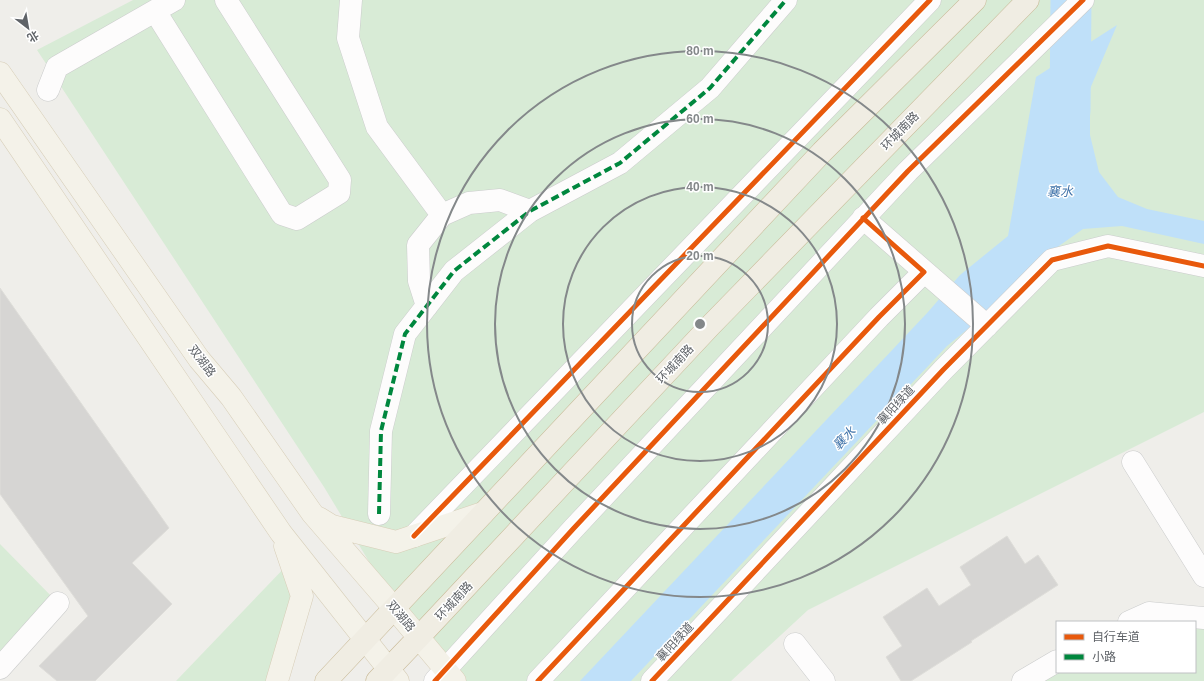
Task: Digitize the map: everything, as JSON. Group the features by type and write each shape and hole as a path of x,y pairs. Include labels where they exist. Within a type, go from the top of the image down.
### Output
{"highway":[{"path":"326,681 822,152 974,0"},
{"name":"环城南路","path":"388,677 419,638 710,326 1021,7"}],"main road":[{"name":"双湖路","path":"0,73 199,359 231,397 312,513 419,638 445,677"},
{"path":"0,119 281,533 364,640 388,677"},
{"path":"312,513 332,526 396,542 483,513"},
{"path":"277,681 302,596 281,533"}],"street":[{"path":"48,90 57,67 174,0"},
{"path":"155,11 282,214 297,219 339,193 340,180 226,0"},
{"path":"351,0 348,38 377,127 442,215"},
{"path":"379,514 381,431 405,334 454,270 530,211 620,163 710,88 786,0"},
{"path":"414,536 930,0"},
{"path":"445,677 574,528 863,218 908,171 1083,0"},
{"path":"427,306 419,281 418,245 442,215 469,203 500,200 530,211"},
{"path":"863,218 986,325"},
{"name":"襄阳绿道","path":"652,681 938,375 1052,260 1108,246 1204,266"},
{"path":"538,681 879,317 928,275"},
{"path":"1134,462 1204,576"},
{"path":"0,668 58,603"},
{"path":"1131,621 1149,613 1204,618"},
{"path":"794,644 824,681"},
{"path":"1023,681 1056,661"}],"green space":[{"path":"133,0 1204,0 1204,412 808,610 731,681 441,681 324,487 37,50"},
{"path":"0,544 58,603 0,668"},
{"path":"290,562 302,596 277,681 176,681"},
{"path":"1204,618 1204,681 1023,681 1056,672 1196,673 1196,622"}],"water":[{"name":"襄水","path":"1117,25 1090,89 1090,135 1099,172 1118,197 1147,209 1204,221 1204,244 1122,226 1083,229 1032,265 991,310 947,346 631,681 580,681 928,312 960,275 1008,236 1036,77"}],"building":[{"path":"0,288 169,528 132,563 172,604 95,681 57,681 39,666 88,616 0,494"},
{"path":"1007,536 1025,564 1038,555 1058,585 911,681 901,681 886,657 902,646 883,617 927,588 939,606 971,585 960,567"}],"waterway":[{"name":"襄水","path":"1070,111 1071,0"}],"marked path":[{"path":"379,514 381,431 405,334 454,271 530,211 620,163 710,88 786,0"}],"cycle path":[{"path":"414,536 930,0"},
{"path":"435,681 574,528 908,171 1083,0"},
{"path":"538,681 879,317 924,272 863,218"},
{"path":"652,681 943,370 1052,260 1108,246 1204,266"}]}
